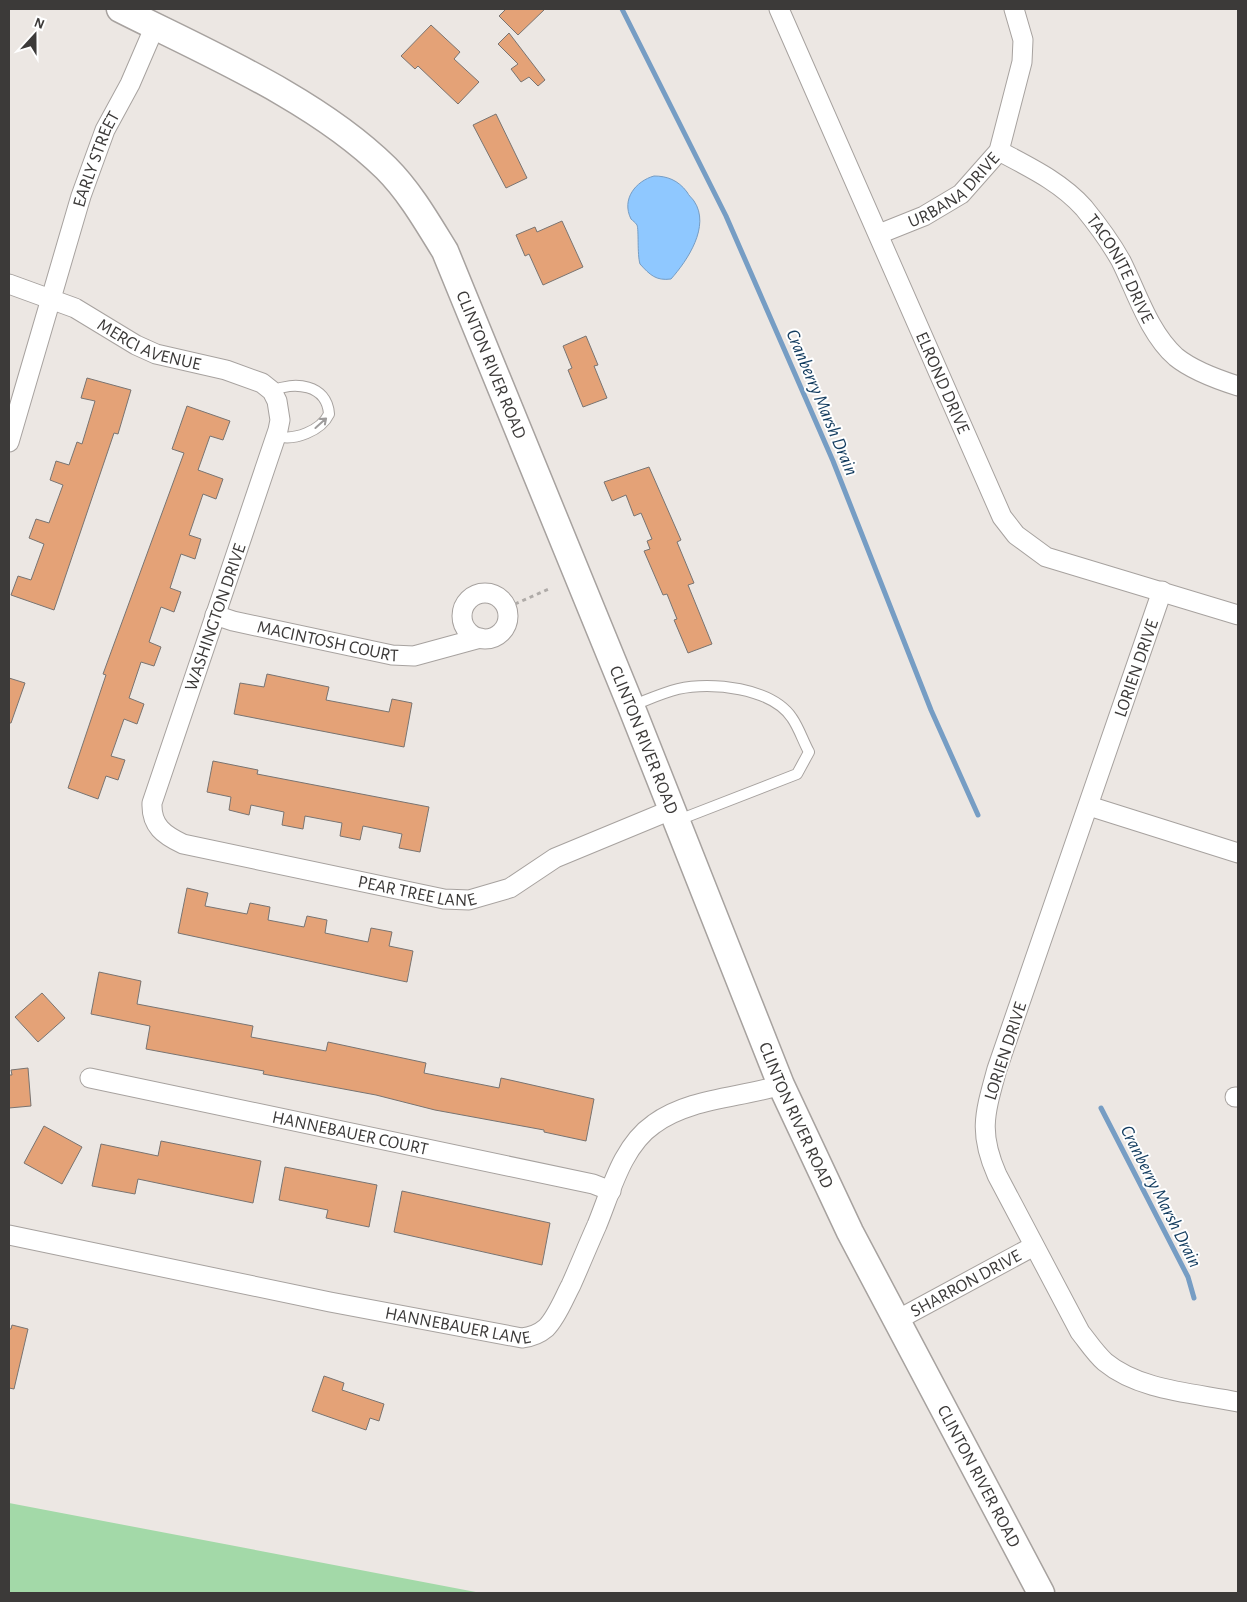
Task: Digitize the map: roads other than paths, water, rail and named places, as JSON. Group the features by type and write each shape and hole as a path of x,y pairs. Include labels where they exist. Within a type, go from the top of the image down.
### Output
{"street":[{"name":"CLINTON RIVER ROAD","path":"120,9 158,17 220,59 329,122 364,148 387,169 407,192 445,252 631,706 780,1085 826,1182 1041,1593"},
{"name":"ELROND DRIVE","path":"779,9 1002,517 1016,535 1046,556 1238,615"},
{"name":"URBANA DRIVE","path":"879,234 924,216 961,194 999,151 1022,62 1023,40 1014,9"},
{"name":"EARLY STREET","path":"9,442 53,299 81,196 104,130 130,84 158,17"},
{"name":"TACONITE DRIVE","path":"999,151 1055,182 1084,209 1120,259 1147,316 1161,339 1176,357 1191,366 1237,382"},
{"name":"MERCI AVENUE","path":"9,284 75,308 136,345 156,354 253,378 272,391"},
{"name":"WASHINGTON DRIVE","path":"154,823 152,803 276,436 280,420 280,410 272,391"},
{"name":"LORIEN DRIVE","path":"1162,592 997,1069 986,1109 984,1134 988,1154 1034,1246 1080,1332 1105,1362 1146,1383 1238,1402"},
{"name":"MACINTOSH COURT","path":"216,615 234,621 392,655 414,656 442,650 480,638 496,636 502,631 508,617 502,602 489,594 475,595 465,605 457,630 442,650"},
{"path":"462,619 468,632 480,638"},
{"path":"1089,806 1238,853"},
{"name":"PEAR TREE LANE","path":"154,823 170,838 183,844 444,899 469,900 510,888 555,858 673,816"},
{"name":"HANNEBAUER COURT","path":"90,1078 593,1184 610,1191"},
{"name":"HANNEBAUER LANE","path":"9,1236 330,1302 522,1338 531,1336 546,1327 555,1314 580,1265 622,1164 635,1141 653,1124 692,1107 756,1093 780,1085"},
{"name":"SHARRON DRIVE","path":"897,1320 1034,1246"}],"lane":[{"path":"272,391 287,386 314,389 321,393 328,405 329,414 319,427 285,438 276,436"},
{"path":"631,706 680,688 716,687 762,694 775,700 792,717 809,752 796,774 673,816"}],"water":[{"path":"654,176 668,178 680,184 694,201 699,211 700,221 695,243 684,263 671,279 661,279 654,276 640,264 637,225 631,219 628,212 629,198 632,192 641,182"}],"waterway":[{"name":"Cranberry Marsh Drain","path":"622,9 726,216 833,461 931,710 978,815"},
{"name":"Cranberry Marsh Drain","path":"1101,1108 1188,1277 1194,1298"}]}
